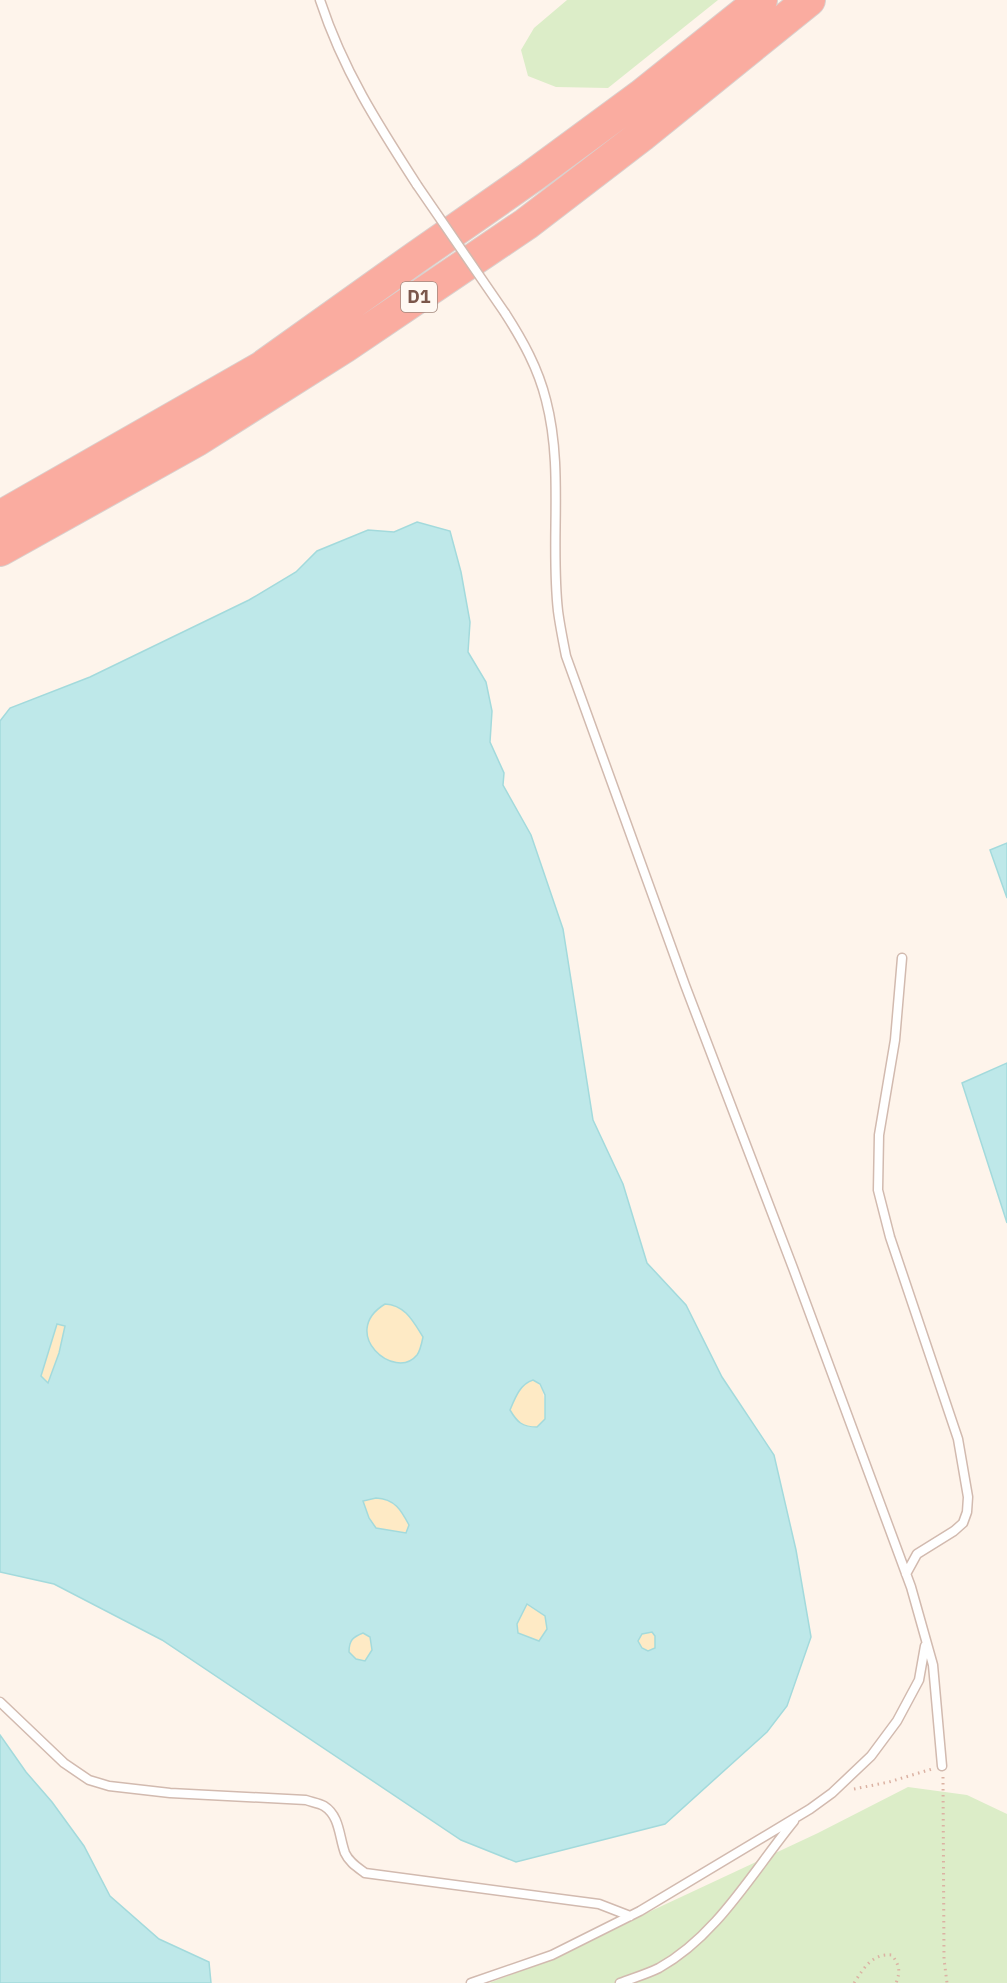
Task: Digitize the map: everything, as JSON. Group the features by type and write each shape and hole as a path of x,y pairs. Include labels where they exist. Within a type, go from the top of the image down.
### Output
{"highway":[{"name":"D1","path":"0,518 261,368 531,177 641,96 760,0"},
{"name":"D1","path":"0,550 197,440 344,347 488,250 526,224 642,135 809,0"}],"lane":[{"path":"320,0 330,31 347,70 365,103 417,185 505,313 523,342 537,373 551,425 558,610 570,667 685,985 789,1257 916,1601 933,1665 942,1766"},
{"path":"902,958 896,1040 879,1135 878,1190 890,1237 958,1439 968,1497 967,1512 963,1523 917,1554 906,1574"},
{"path":"471,1983 552,1955 630,1916 799,1816 832,1793 871,1756 897,1720 919,1680 926,1641"},
{"path":"0,1702 64,1763 89,1780 109,1786 171,1793 306,1800 324,1806 334,1816 345,1853 354,1865 365,1873 599,1904 630,1916"},
{"path":"620,1983 659,1968 695,1942 728,1906 799,1816"}],"path":[{"path":"832,1793 889,1782 942,1766 944,1959 947,1983"},
{"path":"854,1983 866,1964 882,1954 892,1955 897,1963 900,1972 896,1983"}],"green space":[{"path":"567,0 718,0 608,88 556,87 528,76 521,50 534,28"},
{"path":"908,1787 967,1795 1007,1814 1007,1983 489,1983 531,1967 818,1833"}],"sand":[{"path":"385,1304 398,1307 403,1311 424,1337 417,1355 408,1362 396,1363 385,1359 375,1351 368,1340 367,1328 372,1316"},
{"path":"57,1324 66,1326 48,1383 41,1376"},
{"path":"533,1380 541,1387 544,1397 545,1419 537,1427 520,1423 510,1410 521,1388"},
{"path":"376,1498 397,1506 409,1525 406,1533 376,1529 363,1501"},
{"path":"527,1604 545,1616 547,1629 539,1641 518,1633 516,1624"},
{"path":"652,1632 655,1636 655,1648 648,1651 642,1648 637,1641 642,1634"},
{"path":"363,1633 370,1637 372,1650 365,1661 356,1659 349,1652 352,1640"}],"water":[{"path":"417,522 450,531 461,572 470,622 468,652 486,682 492,711 490,742 504,773 503,785 531,835 563,929 593,1120 623,1184 647,1263 686,1305 722,1377 774,1455 796,1550 811,1637 787,1706 767,1732 665,1824 516,1862 461,1840 162,1640 54,1584 0,1572 0,721 10,708 90,677 249,600 296,572 317,551 368,530 394,532","holes":["385,1304 398,1307 403,1311 423,1337 417,1355 407,1362 396,1362 385,1358 375,1350 369,1340 367,1328 372,1316","57,1324 65,1326 59,1353 48,1383 41,1376","533,1380 540,1384 545,1395 545,1419 537,1427 520,1423 510,1410 518,1392","383,1499 397,1506 409,1525 406,1533 376,1528 369,1518 363,1501","527,1604 545,1616 547,1629 539,1641 518,1633 517,1624","652,1632 655,1636 655,1648 648,1651 642,1648 638,1641 642,1634","363,1633 370,1637 372,1650 365,1661 356,1659 349,1652 351,1642"]},
{"path":"1007,843 1007,898 990,850"},
{"path":"1007,1063 1007,1223 962,1083"},
{"path":"0,1735 84,1846 110,1896 159,1939 209,1962 211,1983 0,1983"}]}
